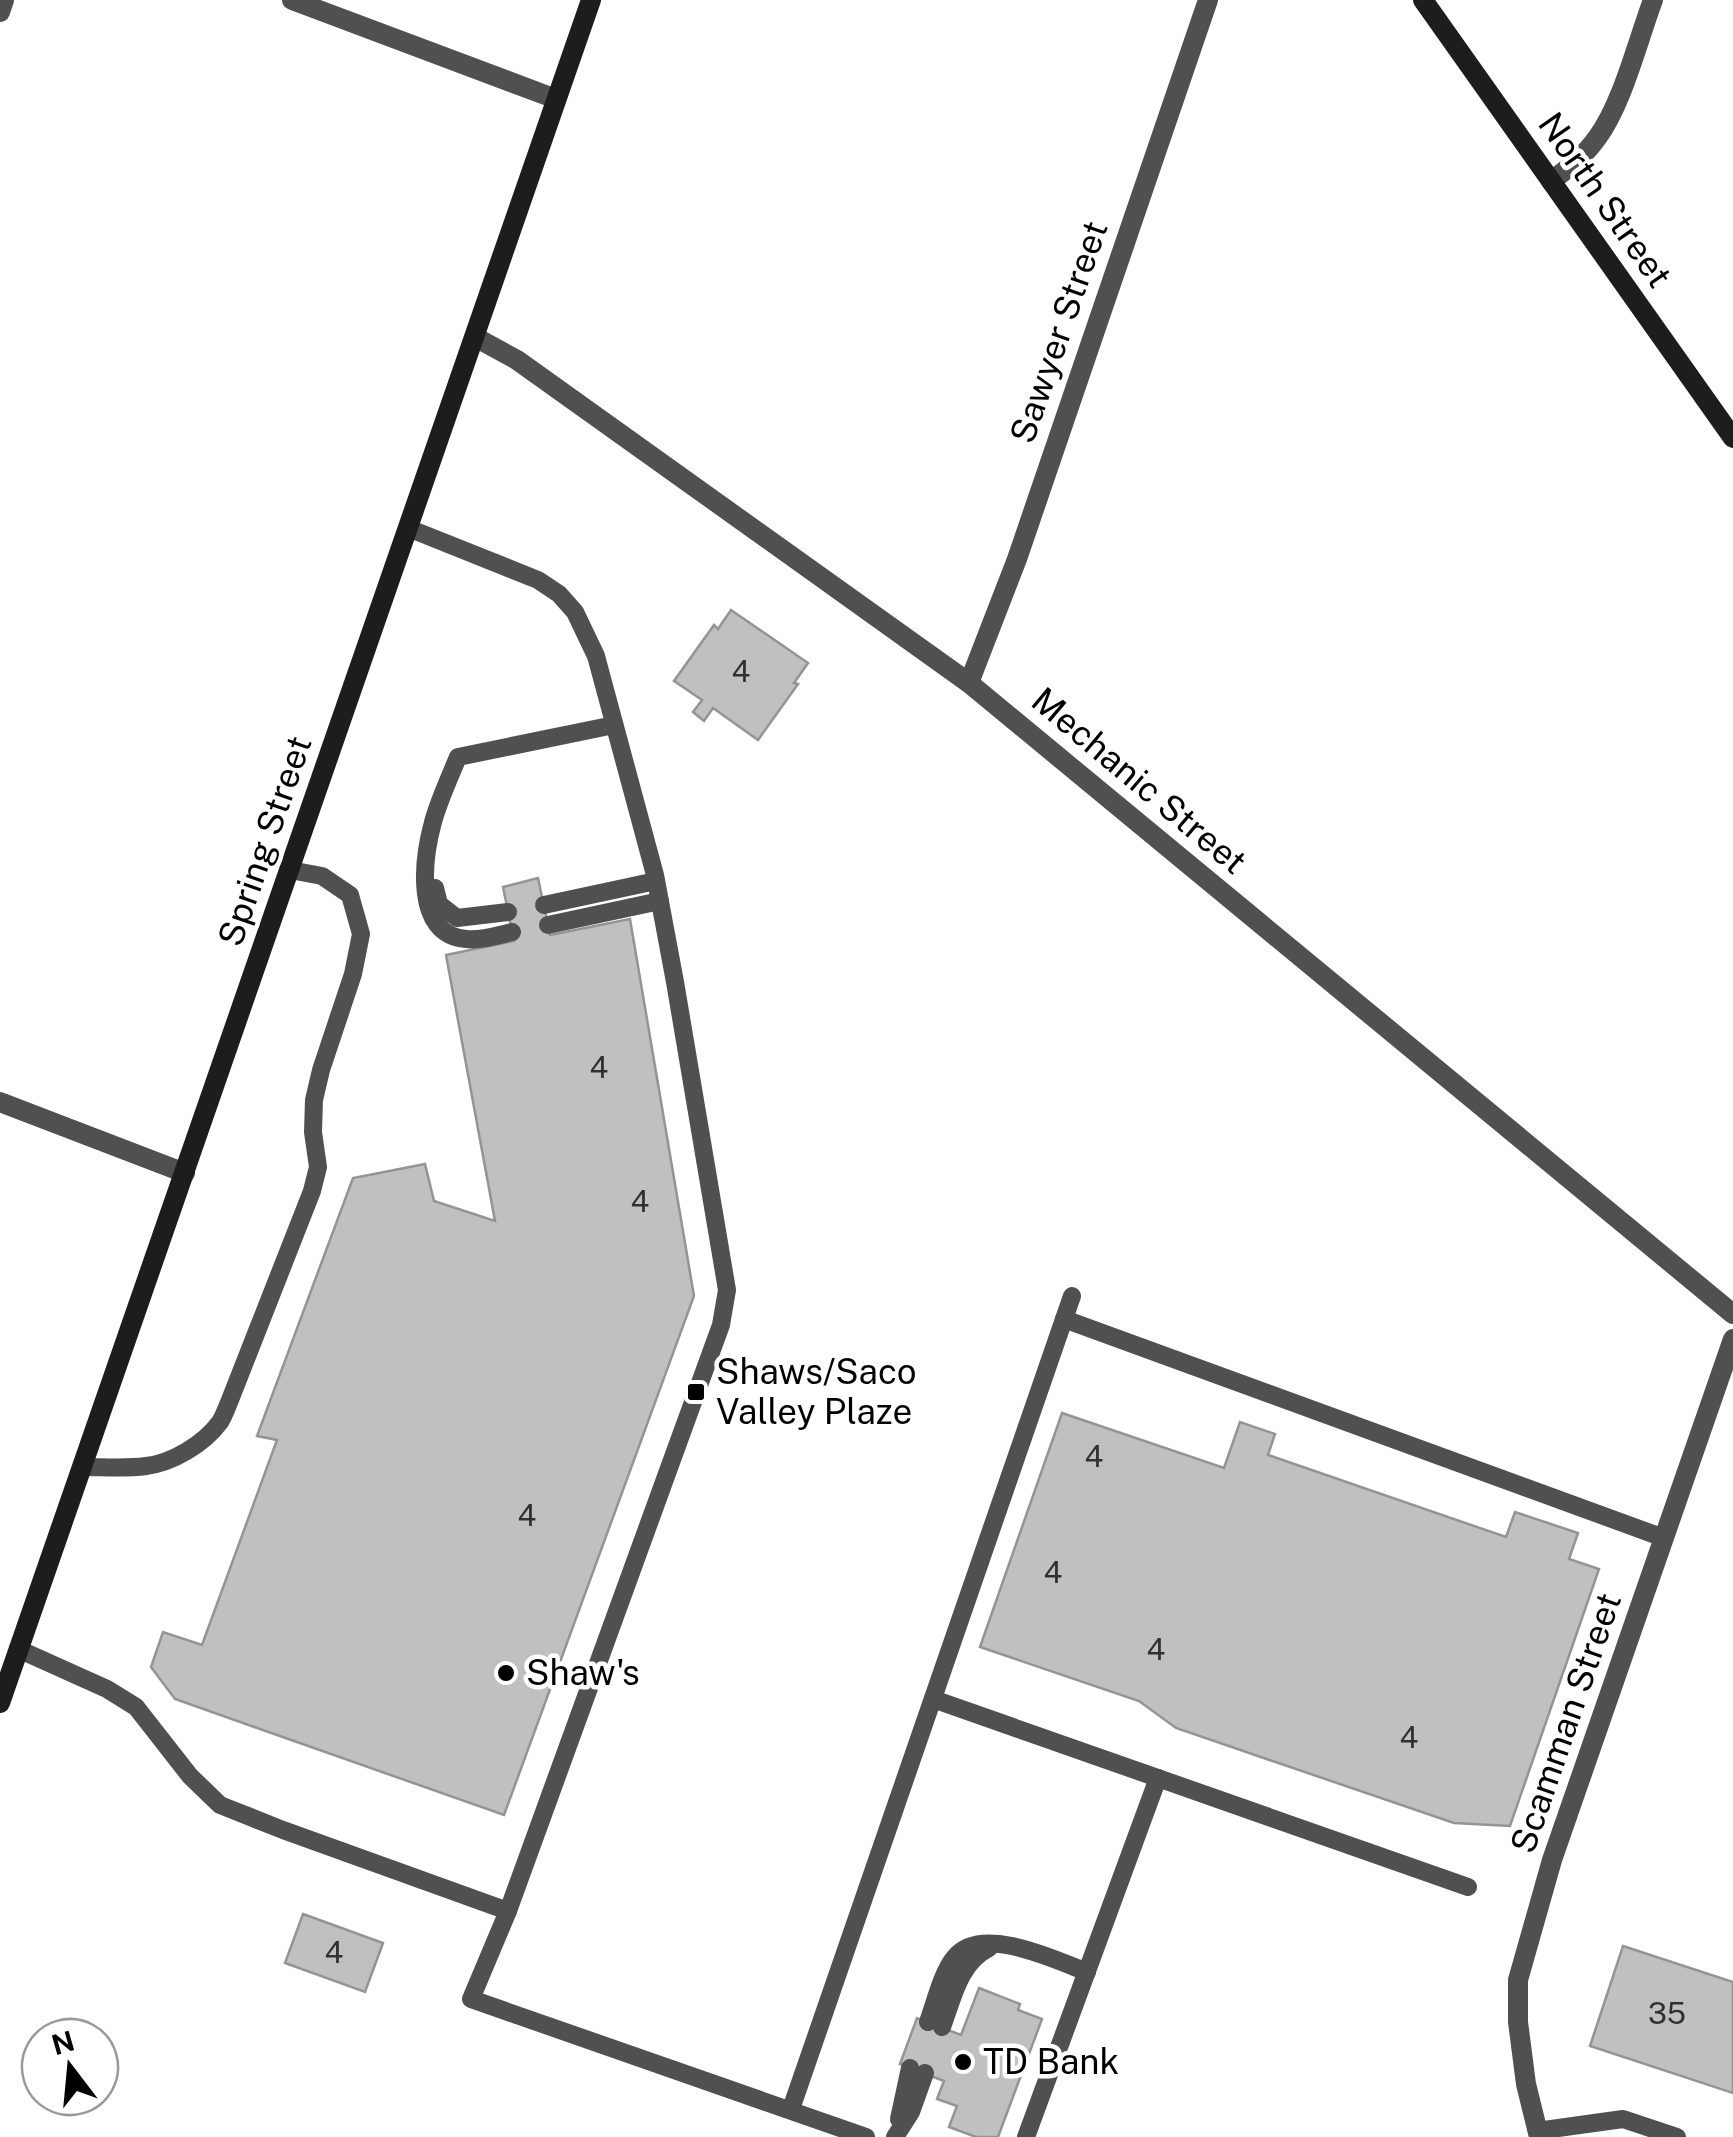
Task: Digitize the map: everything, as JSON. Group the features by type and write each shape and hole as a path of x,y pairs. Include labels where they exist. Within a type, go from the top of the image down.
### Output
{"main road":[{"name":"Spring Street","path":"0,1703 9,1646 82,1467 591,0"},
{"name":"North Street","path":"1423,0 1733,438"}],"street":[{"path":"0,12 4,0"},
{"path":"292,0 556,99"},
{"name":"Sawyer Street","path":"969,683 1017,559 1208,0"},
{"path":"1552,181 1598,138 1614,110 1653,0"},
{"name":"Mechanic Street","path":"475,337 516,360 969,683 1733,1314"},
{"path":"0,1102 185,1173"},
{"name":"Scamman Street","path":"1538,2134 1526,2084 1518,2022 1518,1980 1552,1860 1733,1339"}],"lane":[{"path":"408,528 538,580 576,612 596,656 656,881 728,1290 722,1325 508,1911 471,1998 866,2137"},
{"path":"512,932 463,939 438,928 431,916 426,880 431,832 458,757 614,725"},
{"path":"431,832 439,904 457,918 508,912"},
{"path":"82,1467 164,1462 184,1453 220,1422 312,1191 318,1167 314,1100 354,974 360,934 350,895 322,876 290,870"},
{"path":"544,904 656,881"},
{"path":"548,925 660,901"},
{"path":"791,2109 1072,1296"},
{"path":"1064,1319 1664,1538"},
{"path":"9,1646 107,1688 136,1708 190,1776 220,1805 508,1911"},
{"path":"933,1698 1468,1887"},
{"path":"1026,2137 1158,1778"},
{"path":"935,2024 964,1967 984,1950 1008,1944 1087,1972"},
{"path":"896,2136 910,2112 917,2070"},
{"path":"1538,2134 1622,2120 1676,2137"}],"building":[{"path":"731,610 808,663 794,683 798,684 758,740 713,708 704,721 693,712 702,700 674,681 714,625 718,629"},
{"path":"538,878 550,935 630,919 694,1296 504,1815 175,1699 151,1667 163,1632 202,1645 277,1440 257,1436 353,1178 425,1164 434,1201 495,1221 446,955 514,941 503,887"},
{"path":"1062,1413 1224,1468 1240,1422 1275,1434 1268,1455 1506,1537 1515,1512 1578,1533 1569,1559 1599,1569 1510,1826 1454,1823 1176,1728 1139,1701 980,1647"},
{"path":"303,1914 383,1943 365,1992 285,1963"},
{"path":"1623,1946 1733,1982 1733,2093 1590,2046"},
{"name":"TD Bank","path":"979,1988 1020,2004 1018,2010 1042,2019 998,2137 976,2137 949,2127 957,2106 937,2099 944,2081 900,2064 917,2018 961,2035"}],"place":[{"name":"Shaws/Saco Valley Plaze","path":"696,1392"},
{"name":"Shaw's","path":"506,1673"},
{"name":"TD Bank","path":"963,2062"}]}
